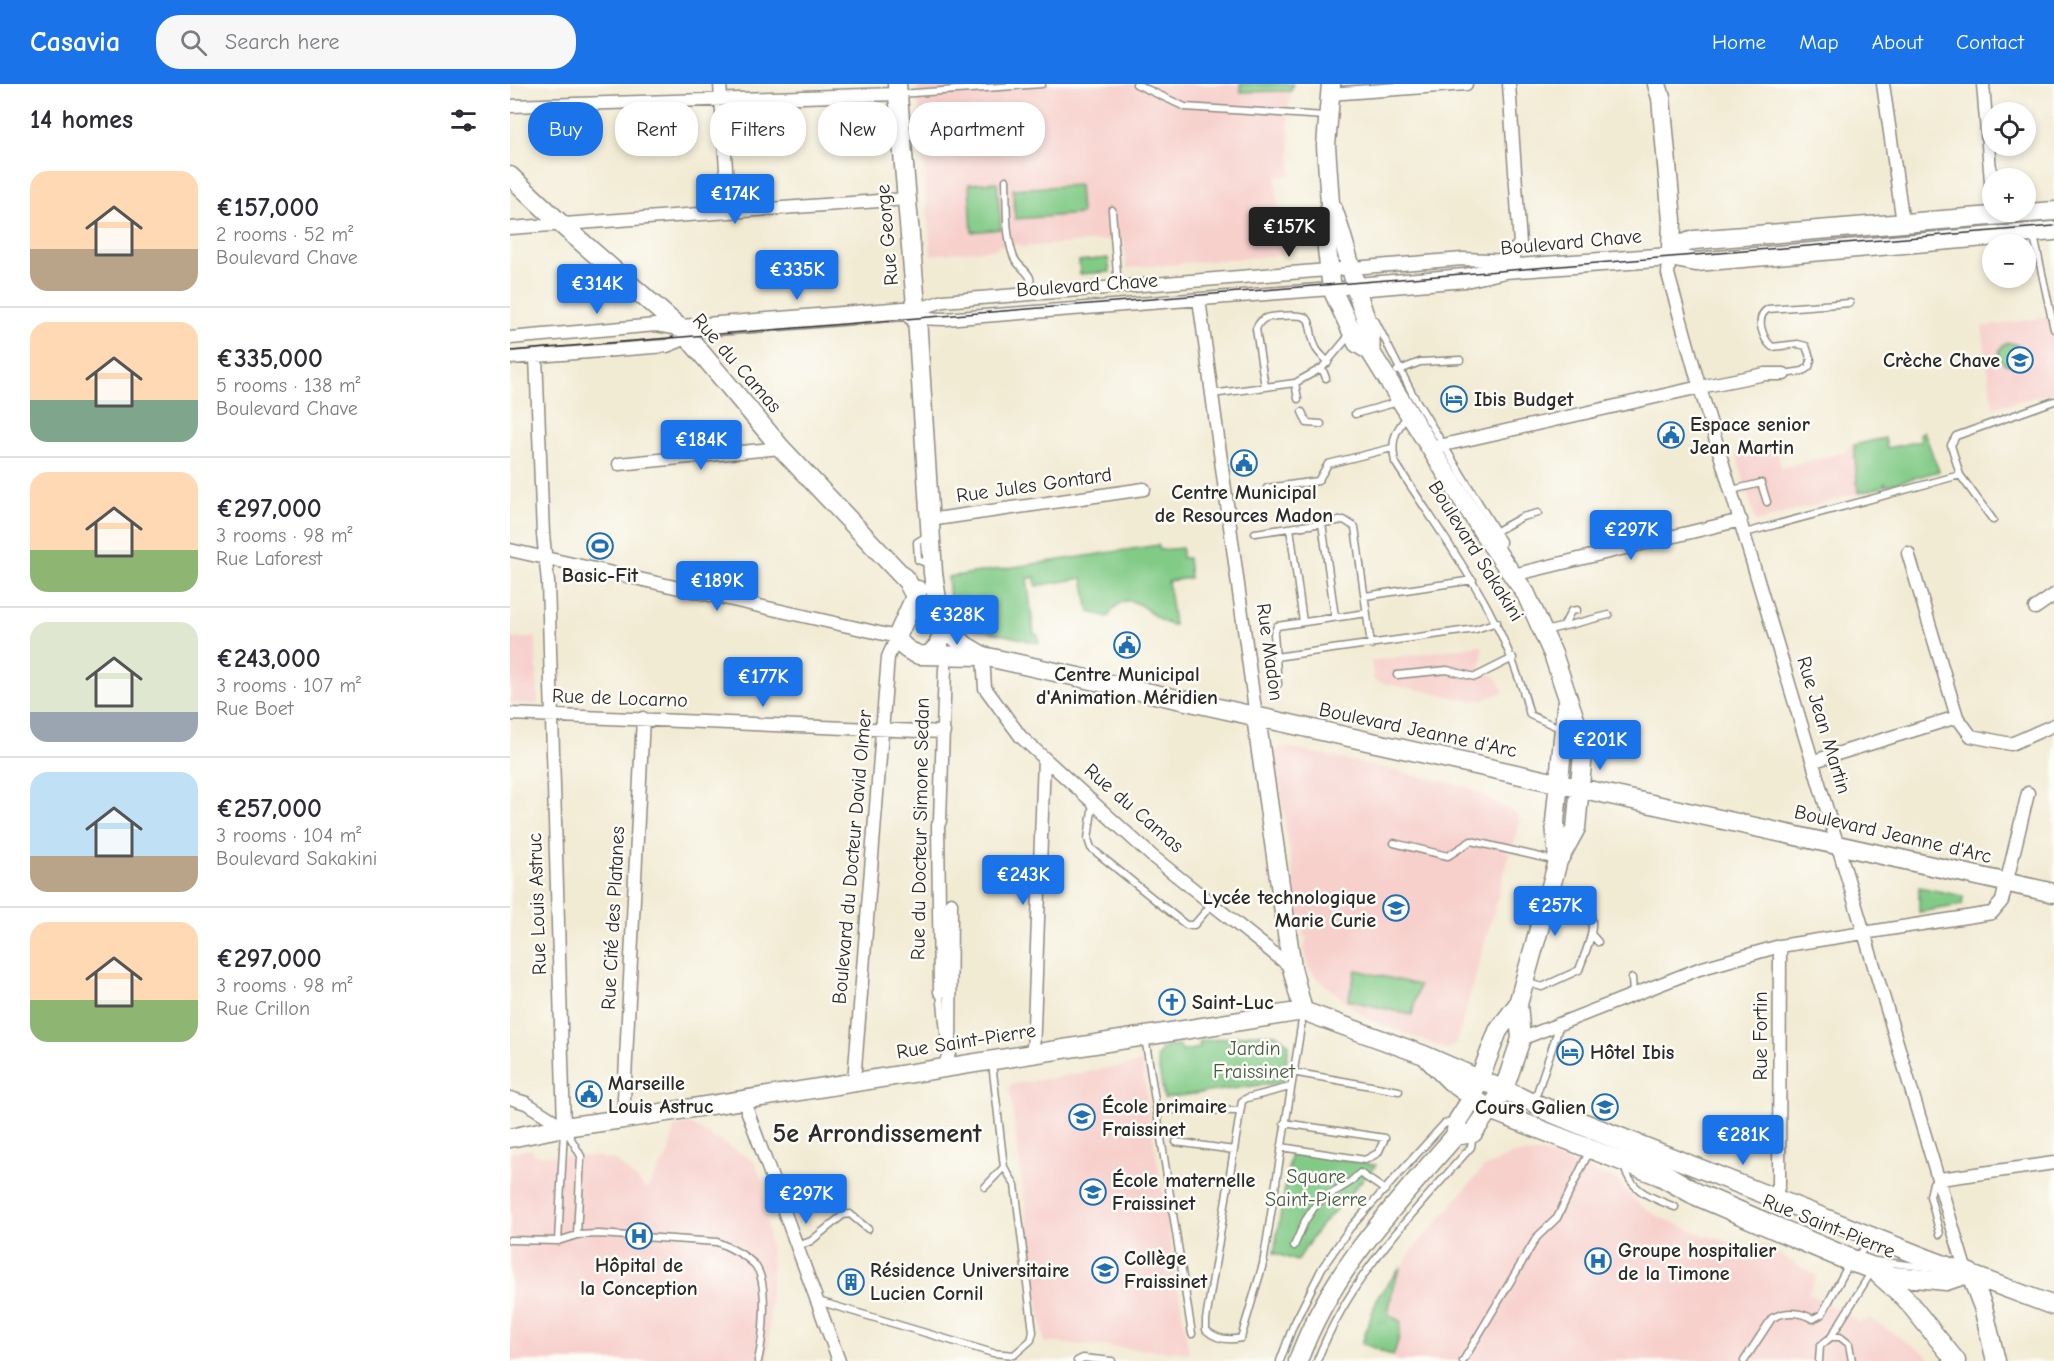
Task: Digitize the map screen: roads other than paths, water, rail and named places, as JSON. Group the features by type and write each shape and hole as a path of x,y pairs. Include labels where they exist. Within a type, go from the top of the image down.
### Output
{"street":[{"path":"720,84 729,211"},
{"path":"1330,89 1466,84"},
{"path":"1504,261 1520,244 1509,84"},
{"path":"1657,84 1661,98 1672,220 1670,252"},
{"path":"1883,84 1904,223"},
{"path":"1983,84 1990,168"},
{"path":"510,106 720,99 898,89"},
{"name":"Rue George","path":"898,89 916,314"},
{"name":"Boulevard Sakakini","path":"1330,89 1326,116 1330,203 1327,249 1332,289 1357,343 1370,351 1392,373 1405,408 1436,446 1492,534 1501,558 1544,631 1581,737 1582,787 1576,828 1558,861 1518,1004 1521,1039 1504,1089 1473,1133"},
{"name":"Rue du Camas","path":"510,176 684,333 781,448 907,581 920,606 940,623"},
{"path":"510,228 906,199"},
{"name":"Boulevard Sakakini","path":"1330,203 1372,336 1370,351"},
{"name":"Boulevard Chave","path":"2036,212 2054,211"},
{"name":"Boulevard Chave","path":"510,338 656,325 684,333 916,314 945,319 1332,289 1358,290 1465,279 1504,269 1670,252 1694,240 1982,215"},
{"name":"Boulevard Chave","path":"916,314 943,301 1352,268 1463,260 1504,261 1670,252 1696,262 2054,231"},
{"name":"Rue Jean Martin","path":"1670,252 1668,274 1700,387 1840,845 1964,1265 1970,1273"},
{"name":"Rue Madon","path":"1199,299 1292,968 1303,1011"},
{"path":"510,550 897,637 909,652 929,655 938,646 942,634 933,569 916,314"},
{"name":"Boulevard Chave","path":"510,358 667,346 684,333"},
{"name":"Rue Louis Astruc","path":"536,356 551,716 564,1126"},
{"path":"1436,446 1700,387 1765,374 1784,374"},
{"path":"619,465 781,448"},
{"name":"Rue Jules Gontard","path":"930,527 1144,489"},
{"path":"1513,575 1741,520"},
{"path":"1908,553 1957,717 1971,735 2011,744 2054,725"},
{"path":"897,637 915,594 933,569"},
{"path":"2035,608 2054,594"},
{"name":"Boulevard Jeanne d'Arc","path":"940,623 966,646 983,656"},
{"name":"Boulevard du Docteur David Olmer","path":"854,1081 888,657 897,637"},
{"name":"Boulevard Jeanne d'Arc","path":"929,655 983,656 2054,893"},
{"name":"Rue du Camas","path":"983,656 988,692 1021,737 1212,904 1292,968"},
{"name":"Rue du Docteur Simone Sedan","path":"940,992 938,825 944,732 945,668"},
{"name":"Boulevard Sakakini","path":"1558,861 1555,822 1567,700"},
{"name":"Rue de Locarno","path":"510,714 944,732"},
{"path":"1814,760 1957,717"},
{"name":"Rue Cité des Platanes","path":"623,1119 643,718"},
{"path":"1033,1053 1044,759"},
{"path":"1521,1039 1699,969 1780,946 1992,913 2001,906 2028,793"},
{"name":"Rue du Docteur Simone Sedan","path":"946,1065 950,1050 951,903"},
{"name":"Rue Fortin","path":"1775,1198 1779,1184 1780,946"},
{"name":"Boulevard Sakakini","path":"1298,1361 1322,1304 1352,1258 1456,1128 1472,1098 1498,1031 1518,1004"},
{"name":"Rue Saint-Pierre","path":"513,1140 564,1126 623,1119 946,1065 1303,1011 1481,1077 1532,1108 1775,1198 2054,1306"},
{"name":"Rue Saint-Pierre","path":"1424,1055 1450,1081 1490,1110 1590,1148 1854,1258 1872,1270 1894,1276 1946,1281 1970,1273"},
{"path":"510,1098 526,1103 564,1126"},
{"path":"743,1099 840,1361"},
{"path":"1456,1128 1473,1133"},
{"path":"1940,1179 2054,1163"},
{"path":"1872,1270 1898,1291 1956,1361"},
{"path":"1970,1273 1983,1307 1994,1360"}],"lane":[{"path":"898,89 1042,84"},
{"path":"1136,84 1185,106 1326,116"},
{"path":"1006,180 1010,245 1013,259 1026,270 1030,278 1027,295"},
{"path":"1112,210 1118,287"},
{"path":"2034,233 2054,329"},
{"path":"1358,290 1366,300 1392,373 1436,446"},
{"path":"1784,374 1803,371 1809,367 1809,351 1806,346 1798,344 1772,347 1765,341 1761,318 1764,311 1850,303"},
{"path":"1265,387 1256,328 1259,321 1265,318 1299,314 1307,318 1311,324 1316,349 1329,363"},
{"path":"1212,393 1294,383 1329,363 1352,333"},
{"path":"1392,373 1420,362 1460,360"},
{"path":"1322,368 1326,378"},
{"path":"1294,383 1298,399"},
{"path":"1993,520 1960,476 1951,445 1956,436 2054,401"},
{"path":"1268,488 1318,481 1328,464 1392,448 1405,408 1355,414"},
{"path":"1302,412 1307,423 1321,424"},
{"name":"Boulevard Sakakini","path":"1392,448 1395,462 1473,580 1497,622 1513,658 1530,715 1564,730"},
{"path":"1745,533 1960,476"},
{"path":"1732,490 1761,483 1767,502"},
{"path":"1492,534 1522,517 1538,513"},
{"path":"1255,533 1344,520 1355,527 1371,645"},
{"path":"1322,523 1335,617"},
{"path":"1290,528 1303,622"},
{"path":"1365,596 1473,580"},
{"path":"1564,626 1571,611 1576,610"},
{"path":"1278,684 1274,634 1277,626 1367,613"},
{"path":"1544,631 1609,615"},
{"path":"1275,657 1476,629 1497,622"},
{"path":"1397,675 1447,670 1475,677 1513,658"},
{"path":"1093,802 1088,839 1091,848 1186,925 1194,925 1212,904"},
{"path":"1394,843 1448,856 1471,842 1558,861"},
{"path":"1524,982 1542,987 1571,976 1579,970 1591,934 1593,919 1589,910 1574,902 1548,895"},
{"path":"1591,934 1598,942"},
{"path":"1632,978 1633,994"},
{"name":"Rue du Docteur Simone Sedan","path":"940,992 946,1065"},
{"path":"1290,1087 1242,1101 1206,1320 1206,1330 1213,1336 1231,1340 1241,1338 1245,1331 1263,1264 1303,1011"},
{"path":"1560,1024 1532,1108 1664,1166 1701,1188 1854,1258 1970,1273"},
{"path":"1145,1036 1192,1334"},
{"path":"817,1300 993,1353 1014,1355 1031,1340 1033,1332 1015,1185 1004,1167 992,1059"},
{"path":"1293,1072 1400,1091"},
{"path":"1174,1110 1240,1111"},
{"path":"1281,1147 1365,1160 1378,1153 1385,1138 1284,1123"},
{"path":"1280,1361 1296,1318 1322,1268 1350,1228 1444,1124 1456,1128"},
{"path":"564,1126 581,1156 577,1235"},
{"path":"558,1241 564,1126"},
{"path":"1317,1361 1340,1308 1381,1248 1472,1147 1473,1133"},
{"path":"1176,1142 1233,1150"},
{"path":"1463,1361 1537,1237 1557,1218 1590,1148"},
{"path":"1624,1162 1626,1175 1638,1190 1675,1207"},
{"path":"986,1187 1004,1167"},
{"path":"1294,1246 1305,1221 1317,1203 1348,1183 1355,1174 1360,1173 1385,1190"},
{"path":"1940,1179 1933,1184 1930,1196 1940,1234"},
{"path":"798,1246 812,1241 843,1215 850,1214 868,1229"},
{"path":"510,1240 558,1241 577,1235 599,1234 717,1242 735,1250 755,1264 764,1285 758,1361"},
{"path":"1744,1361 1772,1318 1791,1312 1804,1314 1813,1319 1822,1314 1854,1258 1875,1238"},
{"path":"1831,1337 1872,1270"},
{"path":"1813,1361 1823,1341 1831,1337 1840,1337 1850,1344 1852,1361"},
{"path":"1818,1351 1819,1361"},
{"path":"1077,1361 1083,1358 1112,1361"}],"tram line":[{"path":"510,351 2054,226"}],"place":[{"name":"Crèche Chave","path":"2020,360"},
{"name":"Ibis Budget","path":"1454,399"},
{"name":"Espace senior Jean Martin","path":"1671,435"},
{"name":"Centre Municipal de Resources Madon","path":"1244,463"},
{"name":"Basic-Fit","path":"600,546"},
{"name":"Centre Municipal d'Animation Méridien","path":"1127,645"},
{"name":"Lycée technologique Marie Curie","path":"1396,908"},
{"name":"Saint-Luc","path":"1172,1002"},
{"name":"Hôtel Ibis","path":"1570,1052"},
{"name":"Marseille Louis Astruc","path":"589,1094"},
{"name":"Cours Galien","path":"1605,1107"},
{"name":"École primaire Fraissinet","path":"1082,1117"},
{"name":"École maternelle Fraissinet","path":"1093,1192"},
{"name":"Hôpital de la Conception","path":"639,1236"},
{"name":"Groupe hospitalier de la Timone","path":"1598,1261"},
{"name":"Collège Fraissinet","path":"1105,1270"},
{"name":"Résidence Universitaire Lucien Cornil","path":"851,1282"}],"district":[{"name":"5e Arrondissement","path":"877,1134"}],"park label":[{"name":"Jardin Fraissinet","path":"1254,1060"},
{"name":"Square Saint-Pierre","path":"1316,1188"}]}
